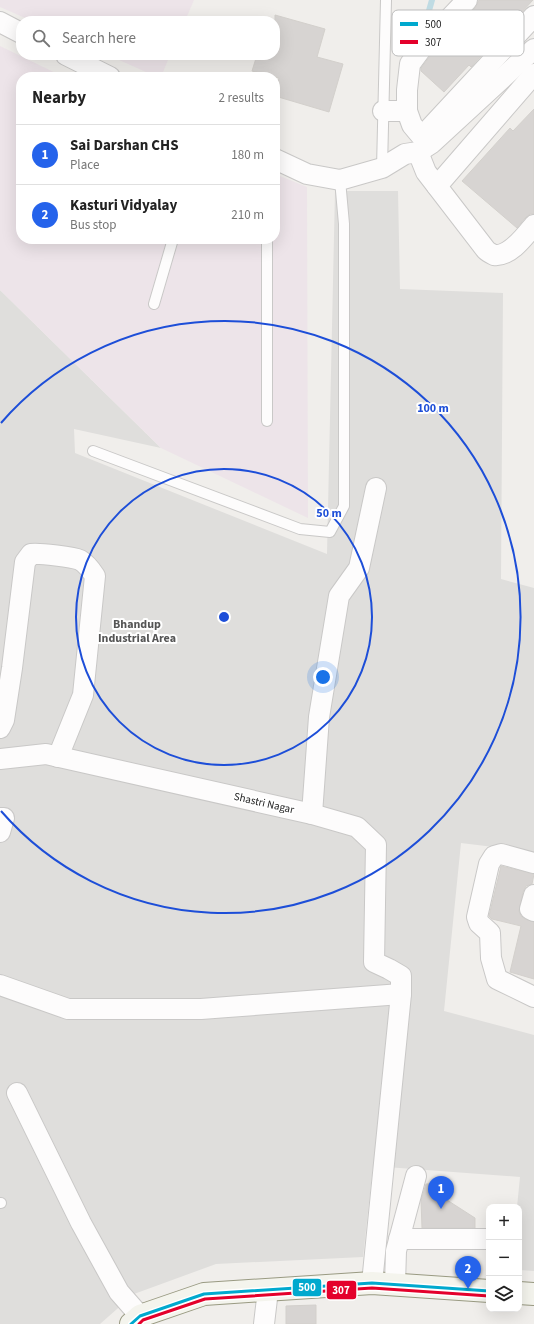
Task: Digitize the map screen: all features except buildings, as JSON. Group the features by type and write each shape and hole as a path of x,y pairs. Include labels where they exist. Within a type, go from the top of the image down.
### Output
{"street":[{"path":"457,10 467,0"},
{"path":"0,22 16,30"},
{"path":"524,32 532,23"},
{"path":"280,161 307,174 340,180 382,168 415,148 432,143 534,48"},
{"path":"416,56 410,64 407,90 407,111 412,125 415,148 426,172 486,250 494,255 504,253 516,246 534,225"},
{"path":"415,148 501,56"},
{"path":"76,60 100,72"},
{"path":"437,186 534,74"},
{"path":"383,111 407,111"},
{"path":"312,814 319,717 339,596 359,568 376,488"},
{"path":"0,728 4,720 12,668 24,562 31,554 80,560 90,567 95,576 83,695 58,757"},
{"name":"Shastri Nagar","path":"0,759 46,754 312,814 357,827 376,845 374,962 389,968 401,985"},
{"path":"0,818 4,818 0,832"},
{"path":"534,863 501,854 494,856 489,864 477,917 479,923 490,933 491,958 497,979 534,997"},
{"path":"534,894 530,909 534,911"},
{"path":"0,985 68,1009 201,1009 401,985 372,1283"},
{"path":"17,1093 81,1223 118,1292 135,1320 204,1294 372,1283 486,1291"},
{"path":"395,1284 396,1251 416,1176"},
{"path":"399,1239 486,1239"},
{"path":"264,1324 268,1290"},
{"path":"522,1293 534,1294"}],"lane":[{"path":"382,168 386,0"},
{"path":"93,451 300,529 330,532 344,506 344,224 340,180"},
{"path":"154,304 172,244"},
{"path":"267,421 268,244"}],"shaded area":[{"path":"0,0 194,0 187,16 21,16 0,7"},
{"path":"0,46 16,54 16,60 29,60 54,72 16,72 16,244 280,244 280,176 307,187 308,518 161,448 0,290"},
{"path":"119,60 168,60 163,72 146,72"},
{"path":"335,191 398,191 400,289 503,293 501,579 534,588 534,852 461,843 444,1011 534,1035 534,1271 522,1270 522,1204 517,1204 520,1177 373,1166 363,1257 216,1264 134,1294 100,1324 0,1324 0,290 161,448 74,429 75,453 327,554"}],"waterway":[{"path":"429,10 432,0"}],"transit line":[{"name":"500","path":"131,1324 140,1316 204,1294 372,1283 486,1291"},
{"name":"307","path":"139,1324 143,1320 205,1299 372,1288 486,1296"}],"place":[{"name":"Sai Darshan CHS","path":"441,1209"},
{"name":"Kasturi Vidyalay","path":"468,1289"}],"district":[{"name":"Bhandup Industrial Area","path":"137,631"}]}
